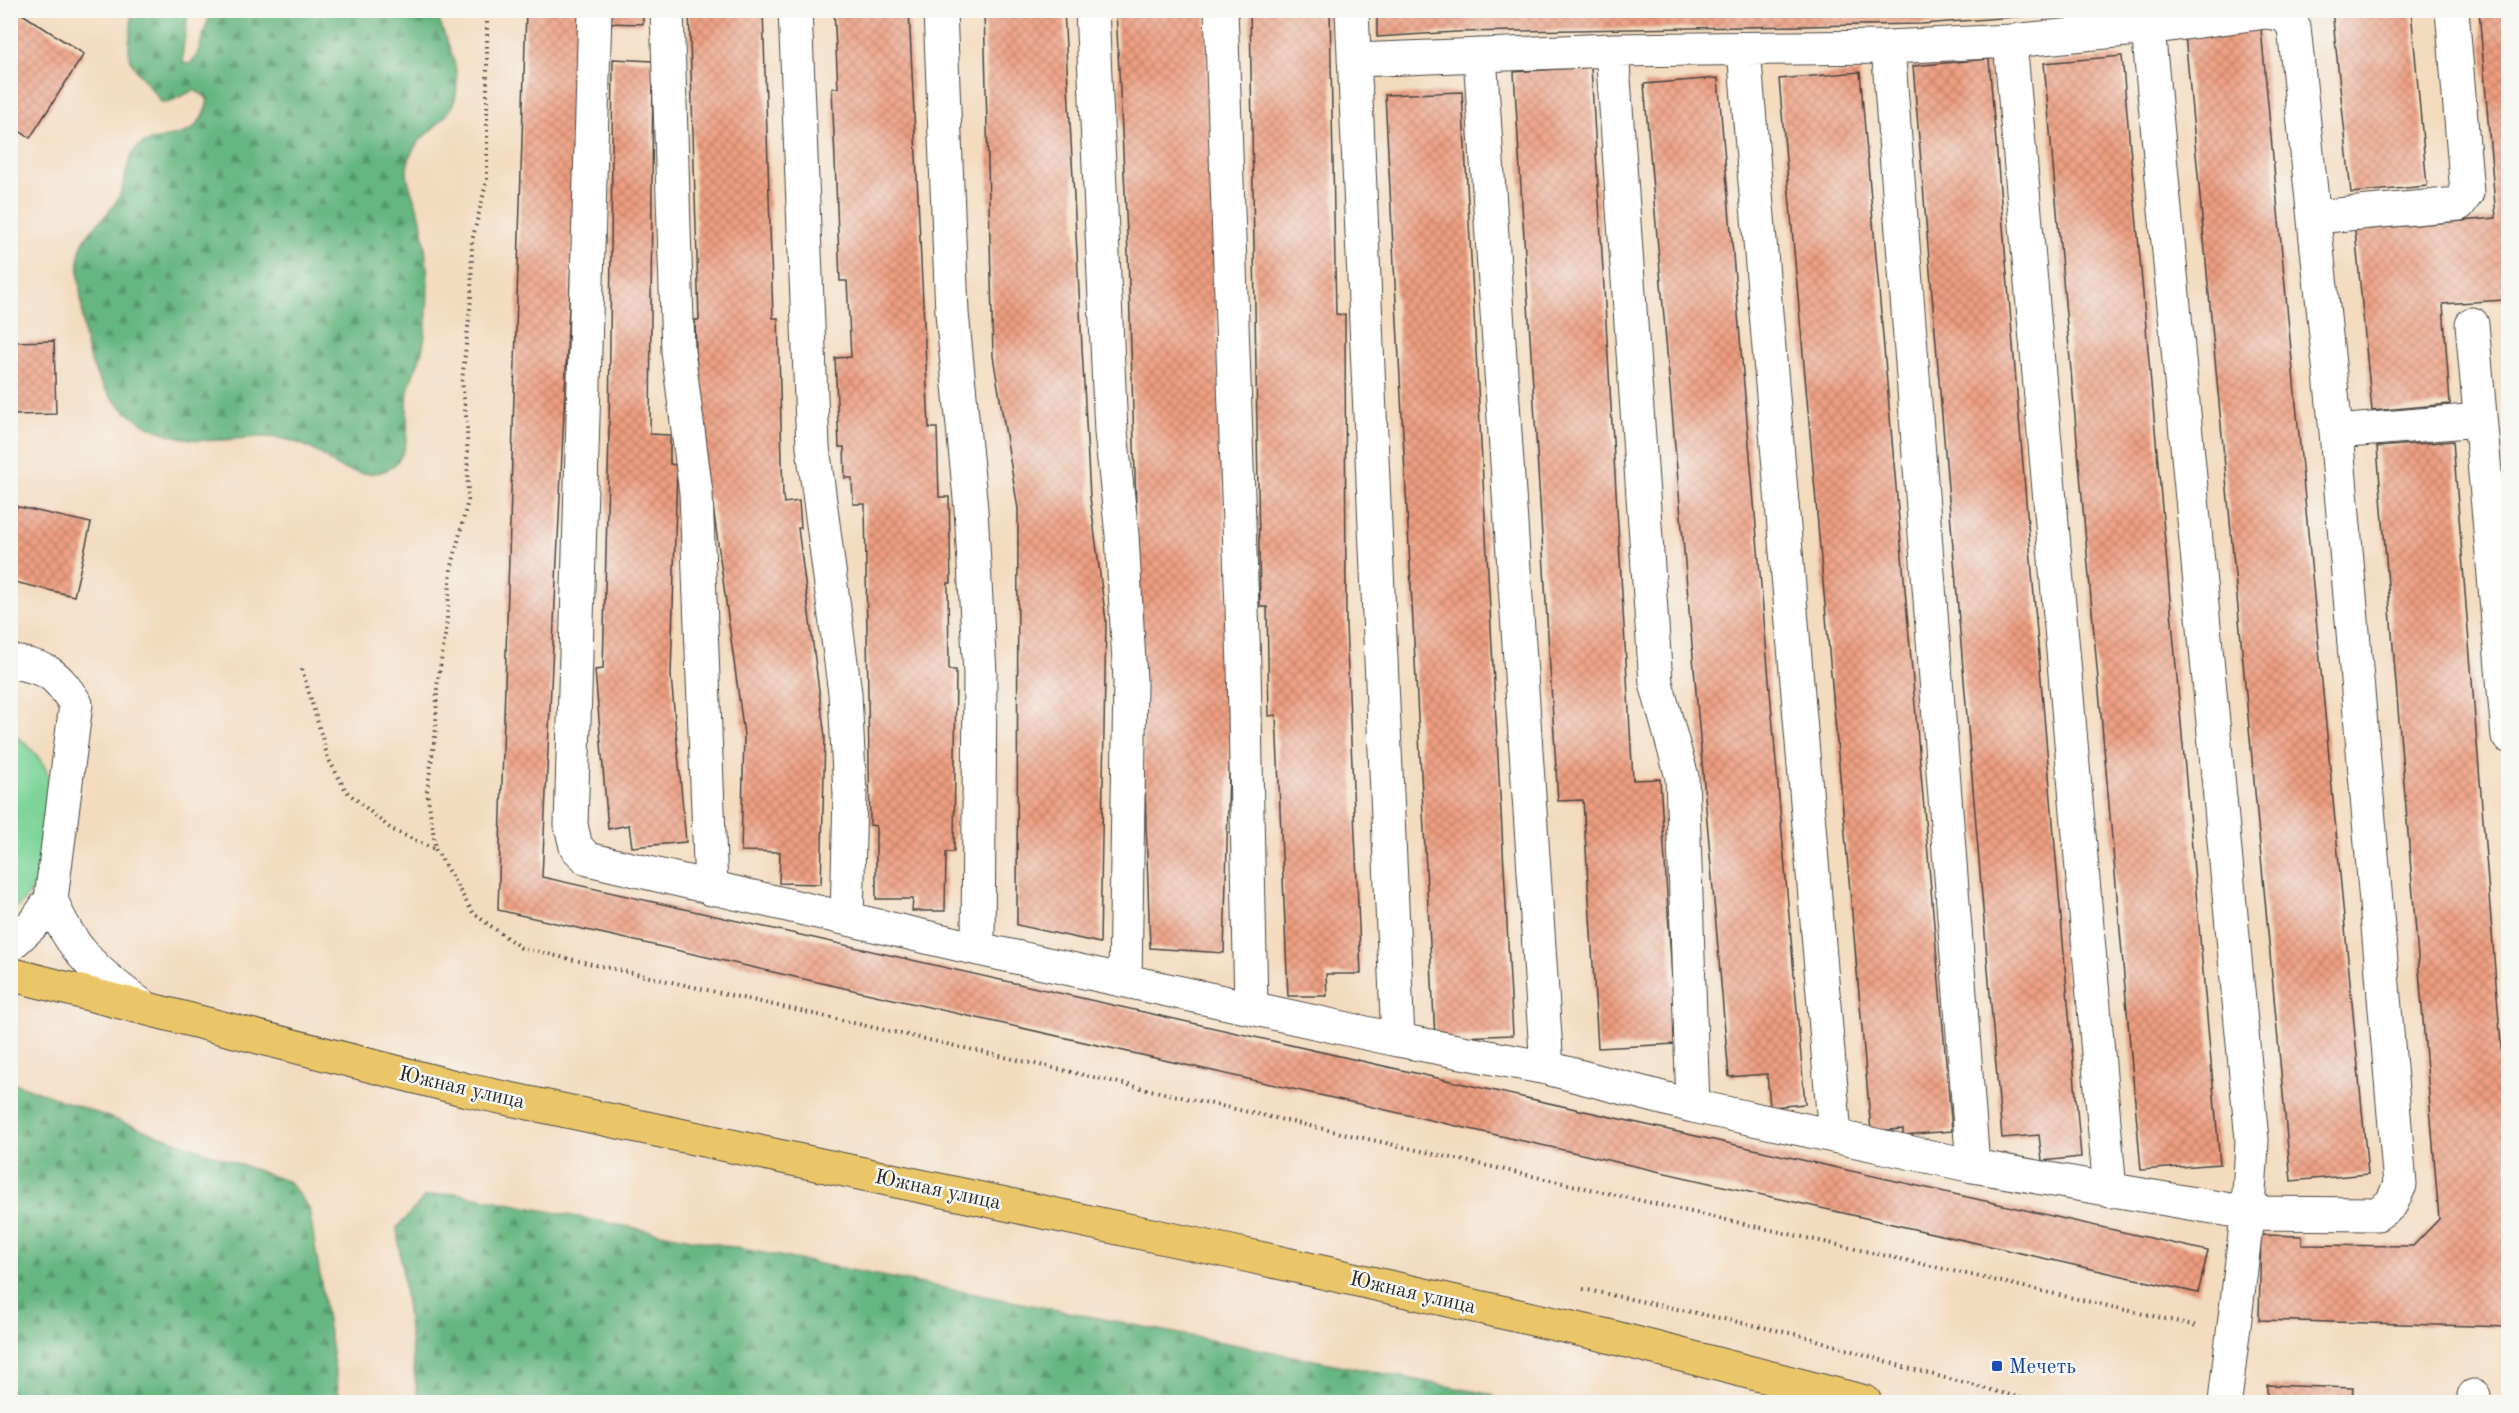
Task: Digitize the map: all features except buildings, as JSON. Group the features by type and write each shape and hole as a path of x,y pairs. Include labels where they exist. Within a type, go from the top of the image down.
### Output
{"main road":[{"name":"Южная улица","path":"10,974 467,1090 1241,1254 1604,1335 1865,1402"}],"lane":[{"path":"595,10 571,825 576,847 588,859 978,949 1125,979 1398,1040 1546,1068 1693,1106 1972,1166 2248,1213 2377,1214 2391,1204 2400,1185 2336,432 2294,27 2285,15 2266,12 2148,28 2010,41 1888,47 1612,50 1354,60"},
{"path":"667,10 678,351 696,493 711,889"},
{"path":"795,10 813,447 845,693 850,795 847,919"},
{"path":"940,10 952,313 971,509 980,674 978,949"},
{"path":"1092,10 1111,432 1122,535 1130,681 1125,979"},
{"path":"1221,10 1244,654 1251,1007"},
{"path":"1352,10 1398,1040"},
{"path":"2314,217 2459,204 2467,193 2452,10"},
{"path":"2148,28 2252,1140 2248,1213 2225,1402"},
{"path":"2010,41 2110,1191"},
{"path":"1888,47 1972,1166"},
{"path":"1612,50 1656,683 1682,777 1693,1106"},
{"path":"1744,50 1835,1136"},
{"path":"1480,55 1546,1068"},
{"path":"2472,324 2508,736"},
{"path":"2336,432 2479,420"},
{"path":"10,661 43,668 60,680 76,704 51,899 36,921 10,945"},
{"path":"51,899 60,924 78,951 108,981 151,1011"}],"path":[{"path":"487,10 487,180 472,241 471,300 462,381 467,425 468,500 451,570 446,631 437,686 436,729 428,792 436,850 473,913 521,948 2232,1334"},
{"path":"302,669 328,758 346,791 390,829 436,850"}],"green space":[{"path":"130,11 187,11 183,63 190,64 197,55 211,11 435,11 453,59 457,85 450,110 418,143 408,163 408,181 422,226 428,275 427,317 422,353 408,391 407,426 403,452 394,465 387,469 372,473 348,470 336,466 308,447 274,437 209,441 157,430 124,410 110,396 99,379 84,336 79,259 84,241 119,197 129,162 136,149 151,140 189,131 197,125 208,101 205,96 194,90 167,103 160,101 130,58 132,22"},
{"path":"10,733 27,745 37,756 48,774 49,783 46,832 36,880 31,892 11,914"},
{"path":"11,1082 289,1182 309,1208 340,1402 11,1402"},
{"path":"455,1193 1488,1394 1503,1402 418,1402 397,1228 425,1197"}],"place":[{"name":"Мечеть","path":"1997,1366"}]}
